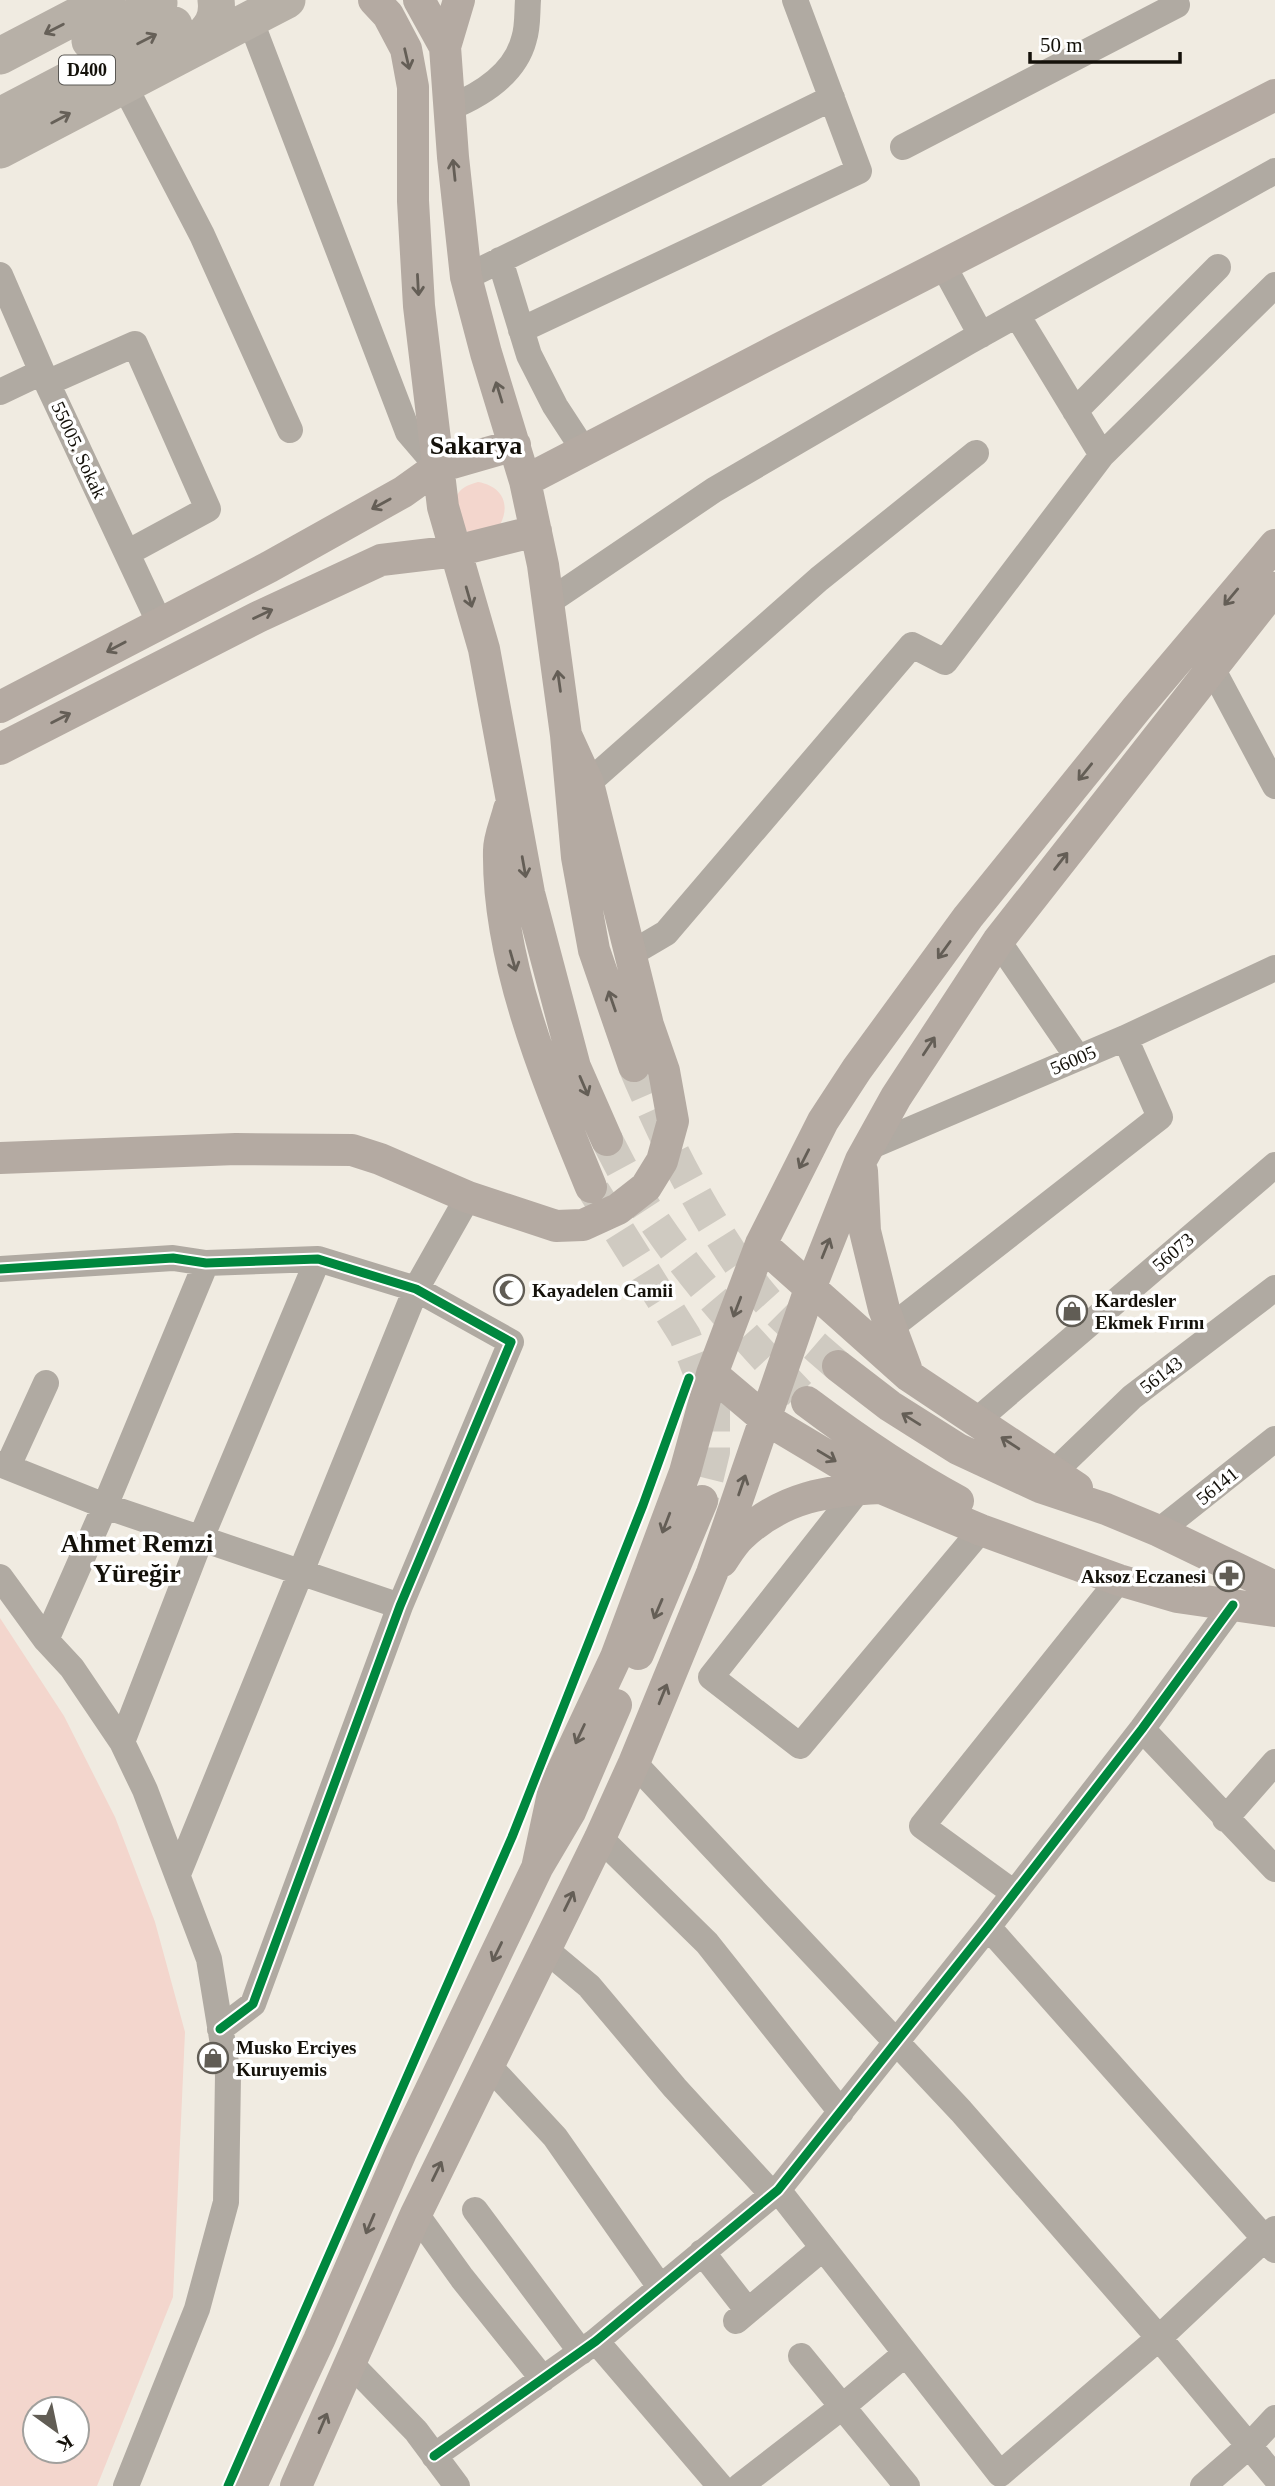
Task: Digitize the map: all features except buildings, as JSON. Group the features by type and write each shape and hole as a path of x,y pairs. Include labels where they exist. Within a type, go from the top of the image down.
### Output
{"highway":[{"path":"0,56 107,0"},
{"path":"173,27 212,27 218,12 216,0"},
{"path":"0,149 124,85 173,27 250,19 287,0"},
{"name":"D400","path":"0,89 173,27"},
{"name":"D400","path":"0,116 173,27"}],"main road":[{"path":"374,0 388,15 406,49 413,87 413,201 419,306 443,507 484,649 528,893 572,1054 607,1140"},
{"path":"419,0 445,47"},
{"path":"459,0 445,47 466,277 525,481 536,531 566,736 577,857 594,950 634,1066"},
{"path":"525,481 1275,95"},
{"path":"0,707 342,526 403,492 438,467 514,445"},
{"path":"0,749 258,617 381,560 456,551 536,531"},
{"path":"537,1868 554,1789 621,1644 685,1472 712,1374 761,1244 823,1121 857,1069 968,917 1137,708 1275,545"},
{"path":"296,2486 416,2214 546,1950 634,1763 712,1573 811,1286 865,1153 896,1097 998,941 1275,588"},
{"path":"0,1158 236,1149 352,1150 380,1159 468,1197 556,1226 583,1225 618,1209 646,1187 663,1161 673,1121 664,1071 648,1025 588,783 566,736"},
{"path":"512,797 498,848 505,935 544,1070 591,1187"},
{"path":"823,1121 865,1153"},
{"path":"865,1153 865,1231 890,1328 909,1376"},
{"path":"761,1244 909,1376 1055,1472 1106,1509"},
{"path":"838,1366 890,1406 958,1449 1040,1487 1106,1509 1159,1531 1275,1587"},
{"path":"712,1374 764,1418 870,1488 1119,1580 1177,1597 1275,1611"},
{"path":"807,1402 923,1482 1057,1556"},
{"path":"712,1573 742,1535 780,1507 808,1496 870,1488"},
{"path":"251,2486 319,2340 401,2152 537,1868 570,1812 702,1501"},
{"path":"1177,1597 1189,1583 1195,1564 1191,1548"}],"street":[{"path":"449,108 478,95 508,70 520,52 525,38 528,0"},
{"path":"522,330 859,171 795,0"},
{"path":"903,147 1177,5 1175,0"},
{"path":"250,19 408,432 438,467"},
{"path":"124,85 202,235 290,430"},
{"path":"466,277 832,98"},
{"path":"547,603 714,490 981,335 1275,171"},
{"path":"500,260 541,381 585,452"},
{"path":"943,265 981,335"},
{"path":"1075,411 1218,267"},
{"name":"55005. Sokak","path":"0,275 44,377 160,624"},
{"path":"632,953 666,933 912,645 945,662 1102,455 1275,285"},
{"path":"1017,315 1102,455"},
{"path":"1,390 135,344 208,509 127,553"},
{"path":"588,783 819,579 976,453"},
{"path":"1212,668 1275,786"},
{"path":"998,941 1077,1058"},
{"name":"56005","path":"865,1153 1125,1038 1275,968"},
{"path":"890,1328 1160,1117 1125,1038"},
{"name":"56073","path":"976,1421 1275,1165"},
{"path":"178,1874 416,1289 468,1197"},
{"path":"0,1269 173,1258 206,1263 318,1259 416,1289 511,1342 400,1606 253,2004 220,2029"},
{"path":"122,1742 201,1538 318,1259"},
{"path":"46,1640 206,1263"},
{"name":"56143","path":"1055,1472 1132,1397 1275,1288"},
{"path":"46,1383 4,1465 105,1506 400,1606"},
{"name":"56141","path":"1159,1531 1275,1439"},
{"path":"870,1488 710,1677 800,1746 981,1530"},
{"path":"0,1577 46,1640 72,1668 122,1742 145,1790 209,1959 228,2075 226,2202 198,2309 126,2486"},
{"path":"1014,1894 922,1826 1119,1580"},
{"path":"434,2456 588,2346 775,2192 1014,1894 1142,1729 1233,1605"},
{"path":"1142,1729 1275,1869"},
{"path":"1226,1819 1275,1762"},
{"path":"634,1763 897,2041 1160,2337 1275,2477"},
{"path":"600,1838 707,1943 841,2112"},
{"path":"546,1950 589,1986 675,2088 775,2192 823,2248 1000,2474 1271,2239 988,1927"},
{"path":"489,2066 555,2137 660,2287"},
{"path":"475,2210 588,2346 720,2486"},
{"path":"416,2214 462,2278 543,2379"},
{"path":"702,2252 742,2316 823,2248"},
{"path":"740,2486 905,2354"},
{"path":"801,2356 907,2486"},
{"path":"349,2362 416,2431 457,2486"},
{"path":"1203,2486 1249,2446 1275,2418"}],"shaded area":[{"path":"478,482 493,487 498,492 505,510 500,525 470,534 457,523 455,502 463,488"},
{"path":"0,1618 64,1716 115,1817 155,1922 185,2032 173,2297 97,2486 0,2486"}],"tunnel":[{"path":"634,1066 688,1181 738,1263 776,1310 838,1366"},
{"path":"607,1140 656,1224 696,1278 807,1402"},
{"path":"594,1191 685,1336 714,1411 714,1452 702,1501"}],"cycle path":[{"path":"0,1269 173,1258 206,1263 318,1259 416,1289 511,1342 400,1606 253,2004 220,2029"},
{"path":"228,2486 512,1837 643,1505 689,1378"},
{"path":"434,2456 596,2341 778,2190 988,1927 1142,1729 1233,1605"}],"place":[{"name":"Kayadelen Camii","path":"509,1290"},
{"name":"Kardesler Ekmek Fırını","path":"1072,1311"},
{"name":"Aksoz Eczanesi","path":"1229,1576"},
{"name":"Musko Erciyes Kuruyemis","path":"213,2058"}],"district":[{"name":"Sakarya","path":"476,445"},
{"name":"Ahmet Remzi Yüreğir","path":"137,1558"}]}
